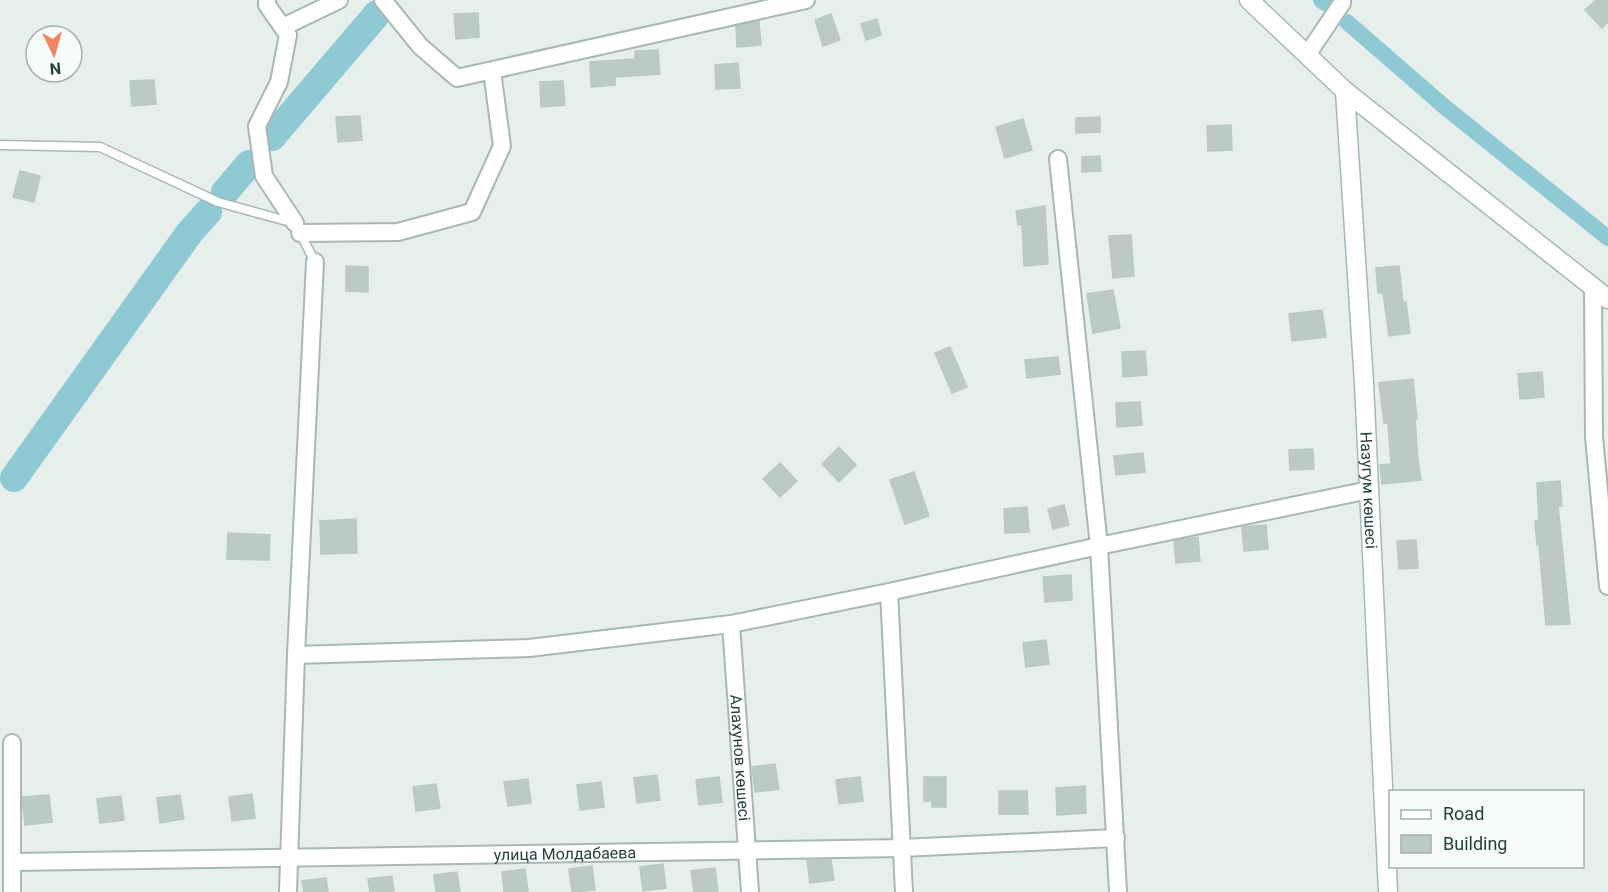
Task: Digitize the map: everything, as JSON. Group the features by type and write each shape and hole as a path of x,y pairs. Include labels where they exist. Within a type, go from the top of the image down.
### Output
{"street":[{"path":"267,0 267,5 288,35 279,82 257,126 264,176 297,228 398,232 472,213 502,146 492,71"},
{"path":"283,27 339,0"},
{"path":"383,0 420,46 457,78 806,0"},
{"path":"1249,0 1346,91 1608,299"},
{"path":"1307,55 1342,0"},
{"name":"Назугум көшесі","path":"1346,91 1369,490 1388,892"},
{"path":"1058,159 1099,546 1118,892"},
{"path":"288,892 296,655 315,262"},
{"path":"1593,288 1594,437 1608,586"},
{"path":"296,655 529,648 731,624 1369,490"},
{"path":"889,592 904,892"},
{"name":"Алахунов көшесі","path":"731,624 750,892"},
{"path":"12,743 12,892"},
{"name":"улица Молдабаева","path":"13,862 902,848 1116,838"}],"lane":[{"path":"0,145 100,147 218,202 297,228 315,262"}],"building":[{"path":"1596,0 1608,0 1608,22 1602,28 1585,10"},
{"path":"478,13 479,37 456,39 454,14"},
{"path":"831,14 840,40 823,46 815,20"},
{"path":"877,19 881,35 866,40 861,24"},
{"path":"759,21 761,45 737,47 736,26"},
{"path":"658,50 660,74 615,77 615,85 591,87 590,62 635,59 635,51"},
{"path":"738,63 740,88 716,89 715,65"},
{"path":"154,80 156,104 132,106 130,81"},
{"path":"563,81 565,105 541,107 540,82"},
{"path":"360,116 362,140 338,142 336,117"},
{"path":"1100,117 1100,132 1076,133 1076,118"},
{"path":"1023,119 1032,150 1005,158 996,127"},
{"path":"1231,125 1232,150 1208,151 1207,126"},
{"path":"1100,156 1101,171 1082,172 1082,157"},
{"path":"20,171 40,176 34,202 13,197"},
{"path":"1045,206 1048,264 1024,266 1022,224 1018,225 1016,211"},
{"path":"1131,235 1134,276 1113,278 1109,236"},
{"path":"346,266 368,267 368,292 346,291"},
{"path":"1399,266 1403,303 1406,302 1410,333 1389,336 1383,293 1378,293 1376,268"},
{"path":"1113,290 1120,328 1093,333 1087,294"},
{"path":"1322,310 1326,337 1292,341 1289,314"},
{"path":"950,347 967,387 952,393 935,353"},
{"path":"1145,351 1147,375 1123,377 1122,352"},
{"path":"1058,357 1060,374 1027,378 1025,360"},
{"path":"1542,372 1544,397 1520,399 1518,374"},
{"path":"1413,379 1421,480 1382,484 1380,465 1391,464 1388,423 1384,423 1379,383"},
{"path":"1140,402 1142,425 1117,427 1116,403"},
{"path":"839,447 856,465 839,482 822,464"},
{"path":"1313,449 1314,469 1290,470 1289,450"},
{"path":"1143,453 1145,472 1116,475 1114,456"},
{"path":"780,463 797,481 780,497 763,479"},
{"path":"914,472 929,516 905,524 890,480"},
{"path":"1560,481 1562,506 1558,506 1570,624 1546,625 1535,521 1539,520 1537,483"},
{"path":"1064,505 1069,525 1053,529 1048,509"},
{"path":"1027,507 1029,532 1005,533 1004,509"},
{"path":"356,519 357,553 321,554 320,521"},
{"path":"1266,525 1268,549 1244,551 1242,527"},
{"path":"228,533 270,535 269,560 227,559"},
{"path":"1198,537 1200,561 1176,563 1174,541"},
{"path":"1416,540 1418,568 1399,569 1397,541"},
{"path":"1071,575 1072,600 1045,602 1043,577"},
{"path":"1046,640 1049,664 1026,667 1023,643"},
{"path":"775,764 779,789 755,792 752,767"},
{"path":"657,775 660,800 637,803 634,778"},
{"path":"719,777 722,802 699,805 696,780"},
{"path":"860,777 863,801 839,804 836,780"},
{"path":"924,777 946,777 946,807 932,807 932,801 924,801"},
{"path":"528,779 531,803 508,806 504,782"},
{"path":"601,782 604,807 580,810 577,785"},
{"path":"436,784 440,808 416,811 413,787"},
{"path":"1085,786 1086,813 1057,815 1056,788"},
{"path":"999,791 1027,791 1028,814 999,814"},
{"path":"252,794 255,818 232,821 229,797"},
{"path":"49,795 52,822 25,825 22,797"},
{"path":"180,795 184,819 160,823 157,798"},
{"path":"121,796 124,820 100,823 97,799"},
{"path":"807,860 831,860 834,880 810,883"},
{"path":"663,864 666,888 643,891 640,867"},
{"path":"592,866 595,890 572,892 569,869"},
{"path":"715,868 718,892 694,892 691,871"},
{"path":"525,869 528,892 504,892 502,872"},
{"path":"457,872 460,892 436,892 434,875"},
{"path":"392,876 394,892 370,892 368,879"},
{"path":"326,878 328,892 304,892 302,881"}],"waterway":[{"path":"1321,0 1325,3"},
{"path":"272,137 377,14"},
{"path":"1347,22 1446,108 1608,238"},
{"path":"225,192 249,164"},
{"path":"14,478 190,232 208,212"}]}
